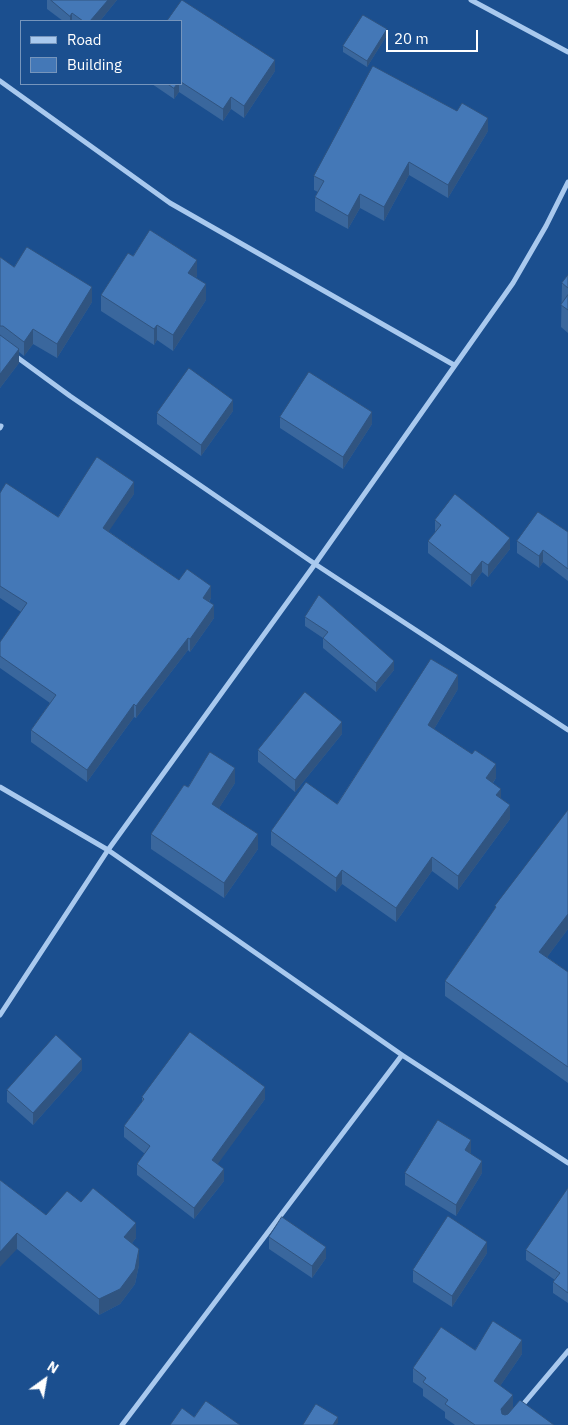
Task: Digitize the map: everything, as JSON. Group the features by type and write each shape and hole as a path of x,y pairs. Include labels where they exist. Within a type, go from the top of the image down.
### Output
{"street":[{"path":"471,0 568,52"},
{"path":"0,81 170,203 454,365"},
{"path":"0,1015 108,850 315,564 513,282 546,226 568,182"},
{"path":"8,350 70,396 315,564 568,730"},
{"path":"0,787 108,850 402,1055 568,1164"},
{"path":"122,1425 402,1055"},
{"path":"518,1410 568,1351"}],"building":[{"path":"51,0 108,0 91,20 82,20 72,13 70,16"},
{"path":"182,0 275,60 244,106 231,97 223,109 182,83 182,20 168,20"},
{"path":"363,15 387,29 367,61 343,46"},
{"path":"373,66 457,111 462,103 488,118 448,185 409,162 384,207 360,194 348,216 315,197 324,181 314,176"},
{"path":"150,230 197,260 188,273 206,284 173,335 157,325 154,329 101,295 128,253 133,256"},
{"path":"27,247 92,287 57,344 33,329 24,342 3,326 0,326 0,257 14,267"},
{"path":"568,275 568,288 562,283"},
{"path":"568,295 568,310 561,305"},
{"path":"0,335 19,349 0,374"},
{"path":"189,368 233,400 201,445 157,413"},
{"path":"309,372 372,412 343,457 280,417"},
{"path":"97,457 134,482 103,528 179,580 187,569 211,586 203,598 214,605 190,639 188,638 136,706 134,704 87,770 31,730 56,695 0,656 0,642 27,603 0,586 0,493 6,483 58,517"},
{"path":"455,494 510,538 488,565 482,561 471,575 428,541 441,525 435,520"},
{"path":"538,512 568,532 568,569 543,550 539,556 517,541"},
{"path":"319,595 394,661 376,683 323,638 328,632 305,617"},
{"path":"431,659 458,675 428,725 472,754 475,750 496,764 486,778 501,789 496,795 510,805 458,876 432,857 396,908 342,870 336,878 271,831 306,782 337,804"},
{"path":"305,692 342,722 295,780 258,750"},
{"path":"210,752 235,768 212,804 258,834 224,883 151,834 184,785 188,787"},
{"path":"568,810 568,914 539,952 568,972 568,1067 445,981 495,906"},
{"path":"190,1032 265,1087 212,1160 224,1169 194,1208 137,1164 150,1146 124,1126 144,1099 142,1097"},
{"path":"56,1035 82,1059 33,1113 7,1090"},
{"path":"438,1120 471,1140 465,1150 482,1161 456,1205 405,1173"},
{"path":"0,1180 46,1215 67,1191 81,1202 93,1188 136,1223 124,1237 139,1249 135,1269 120,1289 99,1299 17,1233 0,1252"},
{"path":"568,1188 568,1293 553,1282 560,1273 526,1250"},
{"path":"448,1216 487,1242 452,1296 413,1270"},
{"path":"282,1217 326,1247 312,1266 269,1237"},
{"path":"493,1321 522,1340 494,1381 513,1395 501,1409 502,1414 508,1414 520,1400 554,1425 475,1425 445,1404 448,1400 423,1382 426,1378 413,1368 441,1327 475,1350"},
{"path":"206,1401 240,1425 170,1425 182,1408 194,1417"},
{"path":"316,1404 338,1417 333,1425 303,1425"}]}
